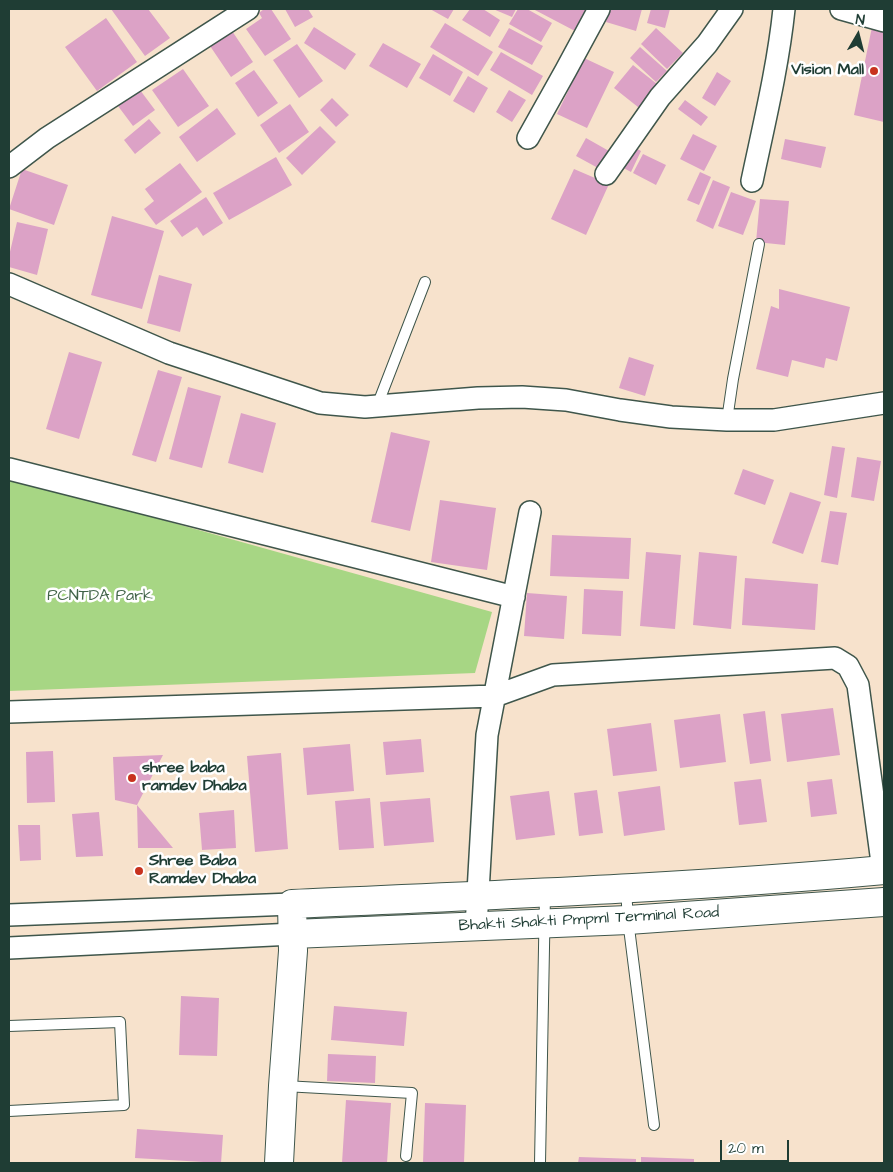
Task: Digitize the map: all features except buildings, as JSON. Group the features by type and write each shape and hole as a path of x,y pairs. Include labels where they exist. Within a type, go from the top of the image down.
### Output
{"main road":[{"path":"280,1163 283,1086 293,952 292,904 546,893 752,881 883,870"},
{"name":"Bhakti Shakti Pmpml Terminal Road","path":"293,934 628,920 884,902"}],"street":[{"path":"9,167 55,133 248,9"},
{"path":"528,138 599,9"},
{"path":"606,174 660,97 707,44 732,9"},
{"path":"752,181 772,87 782,33 784,9"},
{"path":"841,9 884,21"},
{"path":"9,284 169,353 320,403 365,407 478,398 522,397 566,400 671,418 774,420 884,403"},
{"path":"9,468 514,597"},
{"path":"476,927 487,735 530,512"},
{"path":"9,712 495,696 553,675 835,658 848,666 858,685 883,870"},
{"path":"9,915 292,904"},
{"path":"9,948 293,934"}],"lane":[{"path":"727,420 759,244"},
{"path":"376,406 425,282"},
{"path":"626,888 628,920 654,1125"},
{"path":"540,1163 546,893"},
{"path":"9,1026 120,1022 124,1105 9,1110"},
{"path":"283,1086 412,1093 406,1156"}],"green space":[{"name":"PCNTDA Park","path":"9,477 492,612 475,673 9,691"}],"place":[{"name":"Vision Mall","path":"874,71"},
{"name":"shree baba ramdev Dhaba","path":"132,778"},
{"name":"Shree Baba Ramdev Dhaba","path":"139,871"}]}
